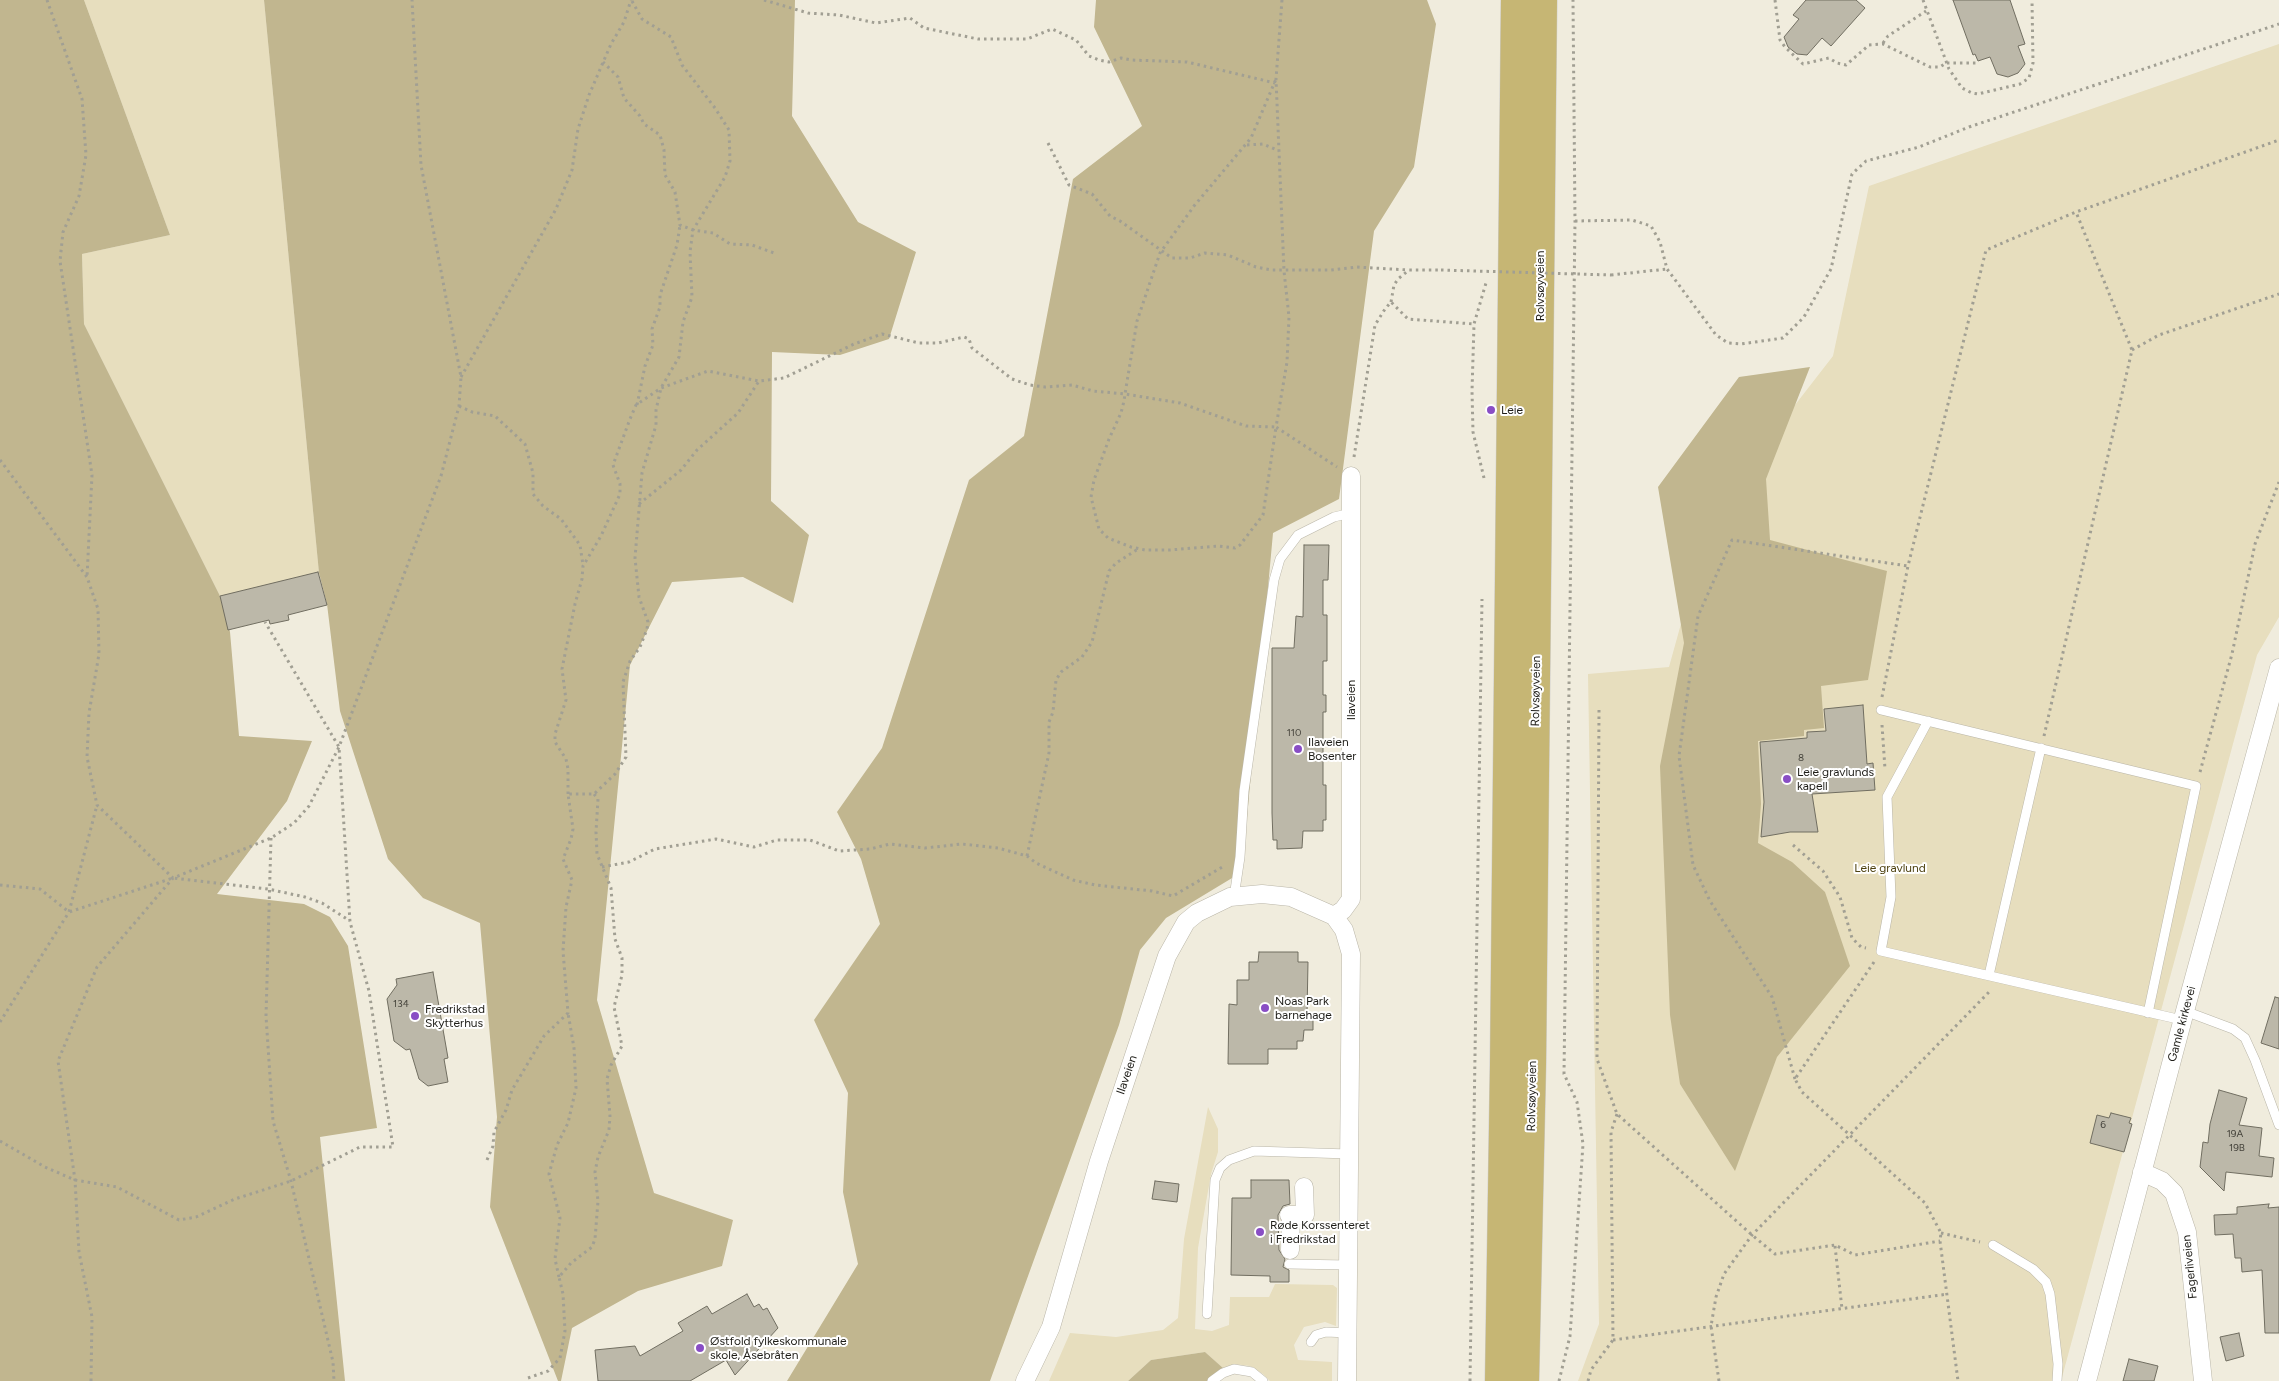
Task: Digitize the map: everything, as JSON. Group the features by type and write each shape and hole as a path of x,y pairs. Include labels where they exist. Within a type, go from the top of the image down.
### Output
{"main road":[{"path":"1498,1381 1504,1065 1515,0"},
{"name":"Rolvsøyveien","path":"1525,1381 1532,1064 1543,0"}],"street":[{"name":"Ilaveien","path":"1025,1381 1051,1327 1099,1161 1166,956 1186,922 1219,900 1234,896 1262,894 1291,897 1334,916 1343,910 1350,899 1351,476"},
{"name":"Gamle kirkevei","path":"2087,1381 2184,1015 2279,668"},
{"path":"1334,916 1344,930 1351,954 1347,1381"},
{"name":"Fagerliveien","path":"2142,1172 2162,1181 2174,1193 2187,1232 2203,1381"},
{"path":"1290,1257 1290,1215 1305,1215 1304,1187"}],"lane":[{"path":"1234,896 1240,857 1244,791 1274,580 1280,559 1298,535 1334,517 1351,512"},
{"path":"1881,710 2196,786 2148,1013"},
{"path":"1928,721 1887,797 1891,897 1881,951 2148,1013 2184,1015 2233,1029 2244,1038 2255,1060 2279,1125"},
{"path":"1989,975 2041,748"},
{"path":"1207,1314 1215,1180 1220,1168 1229,1160 1254,1151 1349,1154"},
{"path":"1992,1245 2033,1269 2046,1282 2050,1294 2058,1364 2057,1381"},
{"path":"1290,1257 1348,1265"},
{"path":"1311,1342 1316,1335 1326,1332 1348,1333"},
{"path":"1212,1381 1223,1372 1234,1369 1252,1372 1263,1381"}],"path":[{"path":"40,0 47,1 82,99 86,155 79,196 63,232 60,261 92,475 87,577"},
{"path":"69,912 173,878 271,838 294,823 309,806 339,748 440,476 459,406 461,377 422,165 413,0"},
{"path":"461,377 556,209 572,170 578,129 604,62 624,22 631,0"},
{"path":"568,794 594,794 615,774 626,757 623,682 630,661 640,647 648,629 648,622 639,597 635,558 642,473 656,425 656,410 661,388 679,357 683,322 691,304 690,252 693,230 725,177 730,161 729,130 715,108 682,65 670,37 642,19 631,0"},
{"path":"764,0 808,13 839,16 876,23 910,18 924,28 978,39 1027,39 1052,29 1076,40 1089,56 1099,60 1109,62 1121,58 1187,62 1276,81"},
{"path":"1276,81 1251,138 1194,206 1161,250 1143,297 1137,321 1122,414 1109,438 1094,480 1092,508 1099,529 1108,538 1139,548 1170,550 1218,546 1235,548 1240,545 1263,515 1287,362 1289,317 1284,271 1276,81 1282,0"},
{"path":"1559,1381 1570,1336 1583,1144 1577,1102 1564,1074 1575,221 1573,0"},
{"path":"1775,0 1780,40 1803,64 1825,58 1846,65 1865,48 1883,44 1930,67 1940,67 1946,63 1977,63"},
{"path":"1924,0 1946,63 1959,84 1972,93 2025,81 2032,74 2032,0"},
{"path":"1883,44 1888,36 1926,10"},
{"path":"1575,221 1632,220 1651,226 1660,242 1667,269 1716,335 1728,343 1741,344 1783,338 1804,317 1831,269 1852,174 1866,161 1919,147 1969,127 2279,24"},
{"path":"583,566 601,536 620,494 620,484 613,465 636,405 645,366 653,344 652,329 660,307 660,295 677,245 680,225 675,192 665,174 664,150 660,135 644,124 640,116 624,98 618,77 604,62"},
{"path":"1887,797 1881,710 1908,566 1986,250 2076,212 2279,140"},
{"path":"1048,143 1069,185 1092,194 1110,216 1172,258 1182,259 1204,253 1228,255 1256,267 1284,271 1331,270 1357,267 1611,275 1667,269"},
{"path":"1245,145 1263,144 1279,151"},
{"path":"2041,748 2132,350 2076,212"},
{"path":"680,225 693,230 713,233 730,244 752,245 774,253"},
{"path":"1484,480 1472,419 1474,324 1486,284 1487,264"},
{"path":"636,405 661,388 708,371 759,381 784,378 854,344 882,334 919,343 938,343 964,337 969,340 972,348 1012,379 1045,387 1072,385 1093,391 1180,403 1246,426 1276,427 1351,476 1375,325 1392,302 1394,285 1409,270"},
{"path":"2132,350 2159,335 2279,294"},
{"path":"1392,302 1408,319 1474,324"},
{"path":"638,507 644,498 658,491 681,470 697,450 738,413 759,381"},
{"path":"459,406 472,412 495,416 525,444 533,473 533,494 543,506 561,519 580,545 583,566 582,579 562,669 566,700 555,734 555,742 566,759 573,830 572,839 563,859 572,880 566,907 563,952 568,1013 574,1048 576,1088 568,1123 557,1145 549,1174 560,1218 555,1259 566,1331 561,1352 554,1366 548,1371 528,1378"},
{"path":"0,460 87,577 98,609 100,654 89,713 87,757 97,805 69,912 0,1022"},
{"path":"2196,786 2232,654 2255,544 2279,482"},
{"path":"1908,566 1732,540 1698,616 1679,756 1693,865 1710,901 1772,997 1795,1079 1802,1092 1925,1204 1941,1233 1940,1242 1958,1381"},
{"path":"1027,856 1048,752 1049,722 1056,680 1067,668 1082,657 1092,642 1109,572 1116,563 1139,548"},
{"path":"1470,1381 1482,598"},
{"path":"0,1141 45,1167 74,1180 117,1187 179,1220 196,1218 235,1199 291,1181 360,1147 393,1147 369,991 350,922 339,748 265,622"},
{"path":"1599,710 1597,1059 1617,1114 1775,1254 1835,1245 1855,1255 1940,1242"},
{"path":"559,1277 571,1263 592,1247 595,1239 598,1201 595,1172 598,1157 609,1130 610,1116 607,1080 611,1065 622,1043 614,1006 622,975 622,958 615,939 611,888 597,852 598,799 594,794"},
{"path":"97,805 173,878 268,889 322,903 350,922"},
{"path":"271,838 268,889 266,1016 273,1121 291,1181 333,1362 334,1381"},
{"path":"602,867 629,862 655,849 716,839 754,847 777,840 802,839 810,840 839,851 870,849 890,844 925,848 962,844 998,848 1027,856 1036,863 1081,882 1152,891 1173,896 1240,857"},
{"path":"1793,845 1823,871 1840,897 1852,938 1861,948 1881,951 1795,1079"},
{"path":"91,1381 92,1317 79,1252 74,1180 58,1061 97,967 173,878"},
{"path":"0,885 40,889 69,912"},
{"path":"1719,1381 1711,1326 1716,1296 1724,1274 1752,1235 2003,978"},
{"path":"487,1160 493,1146 494,1132 506,1110 512,1090 544,1036 568,1013"},
{"path":"1588,1381 1591,1370 1613,1340 1611,1132 1617,1114"},
{"path":"1941,1233 1992,1245"},
{"path":"1835,1245 1842,1309"},
{"path":"1613,1340 1948,1294"}],"green space":[{"path":"84,0 264,0 319,573 221,598 84,324 82,254 170,235"},
{"name":"Leie gravlund","path":"2279,44 2279,617 2257,655 2061,1381 1578,1381 1599,1324 1588,674 1669,667 1712,512 1833,356 1869,186"},
{"path":"1208,1107 1218,1129 1218,1152 1211,1174 1198,1248 1195,1329 1212,1331 1229,1325 1230,1297 1269,1297 1275,1284 1333,1285 1337,1288 1336,1326 1325,1322 1304,1327 1294,1345 1298,1360 1332,1362 1332,1381 1270,1381 1250,1366 1234,1364 1223,1368 1205,1352 1151,1360 1128,1381 1049,1381 1070,1333 1116,1337 1163,1330 1178,1318 1184,1239"}],"shaded area":[{"path":"0,0 84,0 170,235 82,254 84,324 221,598 230,632 239,736 312,741 287,801 217,894 304,904 330,917 348,946 377,1128 320,1137 345,1381 0,1381"},
{"path":"264,0 795,0 792,116 858,222 916,252 889,339 840,355 772,352 771,501 809,535 793,603 743,577 672,582 630,665 597,1000 654,1193 733,1220 722,1266 638,1291 572,1328 561,1381 558,1381 490,1207 497,1117 480,923 423,898 388,859 340,711 327,604 319,573"},
{"path":"1096,0 1427,0 1436,24 1414,167 1374,231 1339,499 1273,533 1242,872 1166,918 1140,950 1119,1025 990,1381 787,1381 858,1264 843,1192 848,1093 814,1020 880,924 861,859 837,812 882,748 969,480 1024,436 1073,179 1142,126 1094,27"},
{"path":"1810,367 1766,479 1770,540 1887,571 1868,680 1821,686 1824,728 1804,730 1804,736 1758,741 1761,804 1758,843 1792,862 1825,892 1850,966 1777,1057 1735,1171 1680,1084 1670,1015 1660,766 1684,643 1658,487 1739,377"},
{"path":"1205,1352 1223,1368 1207,1381 1128,1381 1151,1360"}],"building":[{"path":"1806,0 1856,0 1865,8 1831,46 1822,38 1807,55 1797,54 1788,47 1784,37 1799,19 1793,15"},
{"path":"1953,0 2010,0 2025,44 2018,46 2025,64 2018,73 2008,77 1997,74 1990,57 1978,61 1975,54 1973,55"},
{"name":"Ilaveien Bosenter","path":"1304,545 1329,545 1328,580 1323,580 1323,615 1327,615 1327,661 1323,661 1323,695 1326,695 1326,712 1323,712 1323,785 1326,785 1326,820 1323,820 1323,831 1303,831 1302,848 1277,849 1277,840 1273,840 1272,813 1272,648 1294,648 1296,616 1303,617"},
{"path":"318,572 327,605 288,615 289,620 270,624 269,620 228,630 220,596"},
{"name":"Leie gravlunds kapell","path":"1863,705 1867,764 1873,763 1875,790 1812,794 1818,832 1790,832 1761,837 1764,802 1760,742 1807,738 1807,732 1826,731 1824,709"},
{"path":"1259,952 1298,952 1298,962 1308,962 1307,1014 1313,1015 1313,1030 1304,1030 1303,1041 1297,1041 1297,1049 1268,1049 1268,1064 1228,1064 1229,1004 1237,1005 1237,980 1249,980 1249,962 1258,962"},
{"name":"Fredrikstad Skytterhus","path":"433,972 448,1058 444,1059 448,1082 428,1086 419,1079 410,1049 406,1050 394,1041 387,999 397,985 396,979"},
{"path":"2275,997 2279,998 2279,1049 2261,1043"},
{"path":"2219,1090 2247,1098 2239,1125 2262,1128 2259,1156 2274,1158 2272,1177 2226,1172 2224,1191 2200,1167 2203,1142 2208,1143 2210,1124"},
{"path":"2111,1113 2131,1118 2129,1123 2132,1124 2124,1152 2090,1143 2097,1115 2109,1118"},
{"path":"1251,1180 1289,1180 1290,1204 1283,1206 1278,1215 1279,1250 1285,1259 1283,1267 1289,1270 1289,1282 1270,1282 1270,1276 1231,1275 1232,1198 1251,1198"},
{"path":"1155,1181 1179,1184 1177,1202 1152,1199"},
{"path":"2269,1204 2268,1208 2279,1207 2279,1333 2265,1333 2262,1270 2242,1272 2241,1258 2235,1258 2233,1234 2215,1235 2214,1215 2237,1214 2237,1207"},
{"path":"747,1294 754,1307 759,1304 763,1310 767,1308 778,1328 735,1375 726,1360 690,1381 598,1381 595,1350 635,1346 640,1356 683,1331 678,1323 707,1306 712,1314"},
{"path":"2239,1333 2244,1356 2226,1361 2220,1337"},
{"path":"2129,1359 2158,1366 2154,1381 2123,1381"}],"place":[{"name":"Leie","path":"1491,410"},
{"name":"Ilaveien Bosenter","path":"1298,749"},
{"name":"Leie gravlunds kapell","path":"1787,779"},
{"name":"Noas Park barnehage","path":"1265,1008"},
{"name":"Fredrikstad Skytterhus","path":"415,1016"},
{"name":"Røde Korssenteret i Fredrikstad","path":"1260,1232"},
{"name":"Østfold fylkeskommunale skole, Åsebråten","path":"700,1348"}]}
